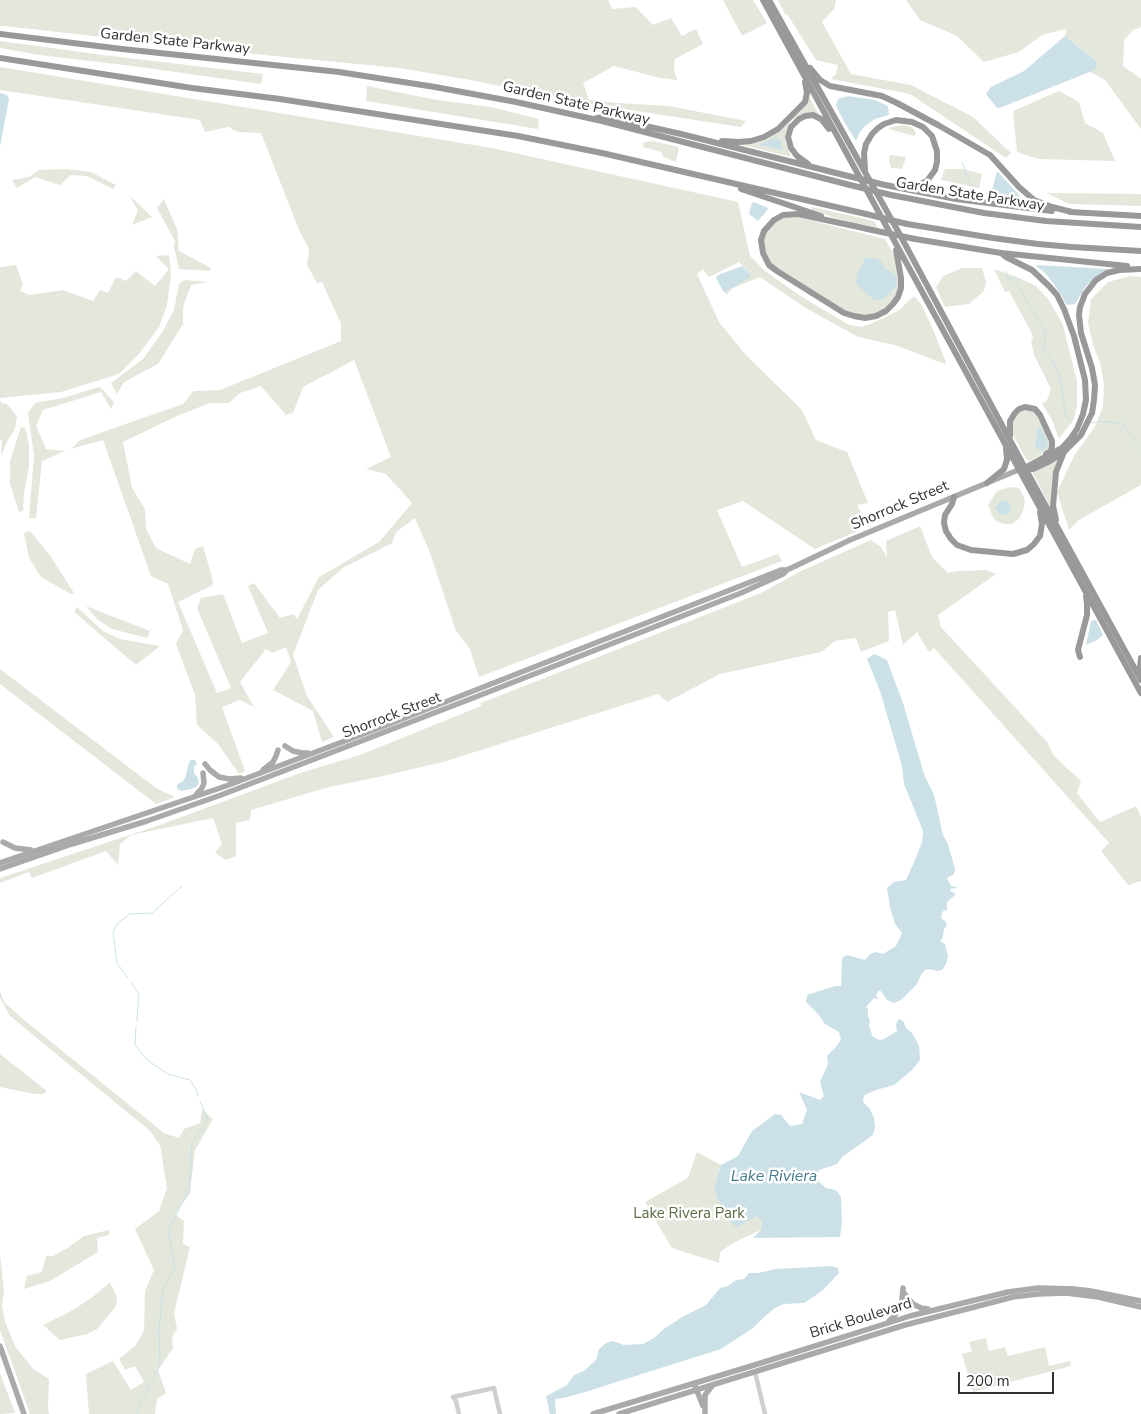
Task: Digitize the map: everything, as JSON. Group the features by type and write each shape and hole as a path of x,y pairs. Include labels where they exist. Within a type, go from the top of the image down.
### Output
{"highway":[{"path":"763,0 894,241 1008,443"},
{"path":"769,0 866,174 1022,469 1141,680"},
{"name":"Garden State Parkway","path":"0,34 340,72 477,95 587,118 891,195 984,213 1046,221 1141,227"},
{"path":"800,56 820,80 830,86 877,95 897,103 990,155 1019,187 1034,200 1052,208 1072,212"},
{"path":"0,58 518,136 602,153 907,224 1038,244 1141,251"},
{"path":"710,141 751,141 764,137 778,129 804,102 807,90 803,73"},
{"path":"814,168 796,156 789,144 789,133 794,123 805,116 817,116 822,119 838,139"},
{"path":"587,118 606,118 710,141 885,185 964,200 1072,212 1141,216"},
{"path":"866,174 864,153 866,144 872,134 890,121 912,122 924,128 932,136 936,145 937,162 931,176 923,184 896,187"},
{"path":"723,181 754,194 854,226"},
{"path":"894,241 901,274 899,294 886,311 876,316 865,318 844,313 777,271 769,265 762,253 761,240 764,231 774,220 783,215 798,214 915,239 1001,253 1141,268"},
{"path":"1001,253 1032,270 1057,295 1074,336 1085,380 1086,400 1077,429 1062,448 1022,469"},
{"path":"1022,469 1033,469 1050,462 1064,452 1073,444 1092,413 1095,386 1094,376 1079,323 1080,307 1085,294 1096,280 1107,273 1141,268"},
{"path":"986,483 1006,465 1012,417 1019,409 1025,407 1034,409 1040,415 1046,424 1052,441 1051,451 1039,461"},
{"path":"1062,537 1053,506 1056,472 1064,452"},
{"path":"1022,469 1036,499 1141,693"},
{"path":"954,497 945,515 944,523 953,543 971,550 1012,554 1026,550 1040,536 1042,519 1036,499"},
{"path":"1080,657 1078,650 1088,604 1085,590"},
{"path":"1141,658 1141,675"}],"main road":[{"name":"Shorrock Street","path":"0,870 72,844 147,821 260,780 500,688 741,593 851,540 1022,469"},
{"name":"Shorrock Street","path":"0,863 248,778 781,570 787,570"},
{"path":"426,717 458,700 461,696 470,697 500,688"},
{"path":"285,746 293,752 316,752"},
{"path":"260,773 273,762 278,750"},
{"path":"260,780 287,763 293,764 324,756"},
{"path":"205,764 220,777 229,779 248,778"},
{"path":"190,799 202,788 204,783 203,773"},
{"path":"3,842 15,848 36,851"},
{"name":"Brick Boulevard","path":"593,1414 910,1316 1008,1292 1038,1288 1091,1291 1141,1301"},
{"path":"883,1324 898,1311 904,1290 909,1301 916,1306 936,1309"},
{"name":"Brick Boulevard","path":"619,1414 905,1325 1014,1297 1066,1293 1141,1307"},
{"path":"898,1311 904,1309 909,1312 910,1319 905,1325"},
{"path":"0,1346 24,1414"},
{"path":"755,1372 761,1363"},
{"path":"692,1384 697,1390 705,1413"},
{"path":"705,1413 705,1395 708,1389 715,1384"}],"street":[{"path":"755,1372 765,1414"},
{"path":"459,1414 453,1397 494,1388 500,1414"}],"green space":[{"path":"0,0 608,0 612,9 636,7 653,25 671,18 682,36 696,29 703,44 675,59 674,70 677,80 660,78 614,66 583,83 589,100 669,106 746,121 741,127 590,104 399,68 0,26"},
{"path":"723,0 753,0 767,23 742,36"},
{"path":"778,0 836,0 834,9 822,22 851,74 911,85 973,117 1011,153 1006,158 910,94 831,79 836,74 838,65 816,60 787,14 785,14"},
{"path":"906,0 1141,0 1141,27 1133,30 1124,40 1123,66 1141,79 1141,129 1105,80 1090,72 1097,68 1096,61 1065,36 1066,29 1042,35 1019,52 984,62 957,36 920,20"},
{"path":"0,41 263,74 261,84 39,55 0,48"},
{"path":"0,67 492,148 738,202 750,256 765,271 799,295 849,325 862,327 873,323 899,310 914,296 921,304 946,362 945,364 895,345 858,337 804,307 760,277 733,288 726,295 725,292 750,274 739,262 709,277 703,269 697,274 719,322 746,355 802,410 816,440 847,452 868,503 857,505 865,519 858,522 858,531 815,549 743,501 717,510 742,567 778,554 782,561 479,677 470,649 456,631 430,553 415,518 396,532 392,543 343,568 318,590 293,655 307,696 334,737 322,742 313,711 273,690 291,662 286,647 272,653 266,649 240,682 254,707 240,700 222,707 245,771 239,774 218,744 197,725 195,695 176,644 183,630 168,584 151,576 103,440 71,449 80,440 183,404 194,391 220,390 341,341 341,324 322,282 317,283 307,265 309,249 299,230 261,133 238,132 228,127 205,132 200,120 0,90","holes":["354,360 391,457 366,469 386,474 412,503 379,542 319,577 297,619 293,614 280,618 254,583 248,586 268,633 242,643 223,594 201,598 197,608 231,688 217,693 178,602 213,585 203,546 195,549 190,564 156,548 146,529 145,509 132,488 123,442 177,416 210,403 229,403 240,393 261,386 286,415 293,413 303,387"]},
{"path":"367,86 437,100 491,107 539,119 538,129 366,101"},
{"path":"1059,91 1079,102 1085,123 1103,133 1115,161 1038,159 1017,152 1013,111"},
{"path":"809,97 820,116 804,113 790,122 785,140 791,157 739,144 779,131 786,126"},
{"path":"904,125 912,127 916,133 914,136 888,129 892,127"},
{"path":"653,141 679,147 676,162 663,157 661,152 643,147 644,142"},
{"path":"890,155 906,157 902,169 891,168"},
{"path":"66,169 91,172 116,185 113,189 87,176 71,175 60,185 35,177 17,188 12,180 29,177 39,170"},
{"path":"945,169 963,169 982,174 979,188 941,180"},
{"path":"1047,193 1141,194 1141,206 1069,204"},
{"path":"129,195 152,217 132,225 138,210"},
{"path":"164,199 177,229 179,251 211,268 210,271 179,269 174,247 175,241 157,208"},
{"path":"812,207 874,221 878,228 835,218 811,209"},
{"path":"793,216 885,239 894,255 899,279 897,295 893,301 882,311 865,316 850,314 771,264 763,249 764,234 779,219"},
{"path":"169,255 171,275 167,305 159,327 138,355 119,374 61,392 0,398 0,267 16,265 23,285 20,291 29,295 63,290 93,301 100,290 108,293 116,277 126,281 136,271 155,286 169,269 156,256"},
{"path":"962,268 982,268 986,282 984,291 969,304 945,307 936,287 943,276"},
{"path":"994,269 1036,286 1049,300 1063,325 1077,381 1077,405 1074,419 1059,439 1052,420 1042,404 1047,400 1051,389 1034,355 1031,340 1033,339 1032,334 1009,291 1005,292"},
{"path":"1130,276 1141,277 1141,485 1079,520 1069,530 1057,492 1075,454 1095,427 1103,406 1104,386 1101,365 1093,345 1088,323 1091,299 1108,282"},
{"path":"185,280 208,282 191,285 183,307 183,324 158,364 124,382 117,394 111,383 143,359 163,331 174,310 179,284"},
{"path":"99,387 114,402 111,409 101,392 43,410 36,426 46,449 65,451 42,461 36,518 29,518 34,455 28,413 35,403 63,398"},
{"path":"0,399 1,403 7,404 17,416 15,429 1,456 2,440 0,440"},
{"path":"1024,409 1034,411 1049,443 1049,449 1042,452 1041,456 1029,461 1026,459 1012,433 1012,421"},
{"path":"21,427 25,428 29,444 29,466 23,511 19,512 10,484 10,461"},
{"path":"1060,458 1052,478 1050,506 1032,472"},
{"path":"1010,487 1019,488 1025,502 1019,519 1011,524 1004,524 996,521 988,505 997,491"},
{"path":"920,526 932,557 948,573 986,570 996,574 938,615 941,627 1047,742 1054,756 1081,781 1077,793 1100,822 1136,806 1141,817 1141,881 1128,885 1101,851 1109,843 934,648 929,652 917,632 903,645 895,610 888,612 889,641 861,652 856,638 835,641 821,652 720,674 667,702 658,694 443,762 329,787 251,810 250,820 236,823 236,856 226,860 215,853 222,844 213,818 131,835 120,844 118,865 106,851 32,878 29,872 0,883 0,878 160,825 303,772 360,755 481,706 481,703 761,593 801,571 871,540 880,546 887,557 886,541"},
{"path":"30,531 51,557 74,593 71,594 41,577 29,558 24,533"},
{"path":"86,606 150,631 147,638 112,629 98,620"},
{"path":"77,607 103,631 120,639 160,646 136,665 74,612"},
{"path":"0,669 156,788 175,797 156,804 0,684"},
{"path":"0,992 4,1002 24,1020 164,1133 179,1138 184,1129 200,1123 202,1109 213,1119 195,1150 190,1193 175,1214 184,1221 183,1244 190,1247 174,1313 177,1329 172,1337 173,1348 158,1370 166,1393 157,1399 155,1414 89,1414 86,1374 113,1361 131,1390 144,1382 135,1366 125,1370 119,1359 135,1346 144,1331 145,1291 154,1270 135,1229 159,1211 167,1188 160,1145 150,1131 10,1016 0,998"},
{"path":"0,1054 47,1091 43,1094 34,1094 0,1087"},
{"name":"Lake Rivera Park","path":"697,1152 721,1165 714,1187 762,1221 761,1230 733,1243 720,1252 719,1263 672,1248 645,1202 688,1178"},
{"path":"109,1230 109,1235 97,1238 98,1252 50,1281 24,1289 27,1276 42,1272 46,1256 53,1256 84,1236"},
{"path":"0,1254 4,1291 2,1306 5,1321 15,1346 33,1369 49,1379 49,1414 30,1414 0,1330"},
{"path":"110,1282 117,1298 116,1306 97,1329 87,1334 60,1340 43,1325 73,1310 94,1296"},
{"path":"986,1338 989,1351 1005,1347 1008,1356 1045,1347 1049,1366 1070,1361 1071,1366 973,1392 962,1354 972,1351 969,1342"},
{"path":"0,1373 15,1413 0,1414"}],"water":[{"path":"1065,36 1096,61 1097,69 997,108 986,94 991,87 1024,71"},
{"path":"0,93 7,95 9,99 0,147"},
{"path":"848,96 875,100 888,106 889,115 875,119 865,126 856,141 836,105 838,99"},
{"path":"775,137 781,141 783,150 759,145"},
{"path":"997,171 1021,197 1020,199 991,194"},
{"path":"754,202 768,208 758,221 749,214"},
{"path":"865,258 875,258 881,261 884,268 894,273 897,277 896,286 884,299 874,300 856,284 857,275"},
{"path":"742,266 750,274 750,277 725,292 723,291 716,278 718,275"},
{"path":"1036,266 1109,270 1100,274 1086,286 1075,304 1067,305 1054,284"},
{"path":"1038,427 1040,427 1048,444 1043,451 1035,448"},
{"path":"1002,500 1011,506 1009,514 1000,515 995,508"},
{"path":"1096,620 1103,635 1086,645 1091,621"},
{"name":"Lake Riviera","path":"874,654 887,660 903,703 924,774 934,795 943,835 948,844 955,869 954,874 947,878 951,886 957,887 950,889 955,895 947,902 947,910 943,911 941,918 946,922 947,926 940,941 945,944 948,957 942,970 925,970 917,984 901,1000 894,1003 887,1000 881,991 878,991 876,996 879,999 874,998 866,1007 868,1009 869,1026 872,1036 879,1040 884,1039 897,1031 896,1024 899,1019 904,1022 906,1028 916,1040 919,1046 920,1060 912,1070 894,1085 865,1095 864,1103 870,1109 874,1118 875,1127 873,1135 842,1157 837,1164 819,1170 817,1176 819,1182 826,1188 836,1190 841,1197 842,1222 840,1237 753,1238 761,1230 762,1221 757,1216 736,1227 723,1214 714,1187 721,1165 738,1156 752,1131 775,1114 781,1115 790,1126 802,1124 807,1110 799,1092 820,1100 824,1096 820,1082 828,1064 827,1056 841,1040 839,1032 825,1024 806,1002 807,995 835,986 841,986 842,958 847,955 865,960 870,954 876,952 883,954 896,946 902,933 895,924 887,888 894,882 906,880 922,842 923,831 904,784 902,766 880,691 867,659"},
{"path":"191,760 195,760 197,764 194,766 194,773 199,783 196,787 181,791 177,789 177,785 185,778"},
{"path":"832,1266 838,1268 839,1273 822,1291 804,1303 784,1304 775,1308 753,1328 721,1349 582,1393 555,1399 556,1414 550,1414 546,1396 567,1385 574,1375 584,1371 596,1360 599,1349 606,1343 613,1341 624,1345 643,1344 682,1317 706,1305 720,1288 728,1286 736,1280 744,1279 749,1273 776,1269"}],"waterway":[{"path":"962,162 975,194"},
{"path":"1006,271 1008,278 1015,281 1018,285 1046,333 1044,348 1059,374 1065,412 1072,423"},
{"path":"1091,423 1101,421 1122,424 1141,449"},
{"path":"128,978 117,963 113,932 118,923 130,914 152,913 182,886"},
{"path":"131,982 139,994 137,1021"},
{"path":"136,1027 135,1045 147,1060 168,1074 190,1080 198,1096"},
{"path":"136,1414 160,1365 159,1330 163,1289 175,1267 168,1230 189,1190 192,1143 208,1120 200,1101"}]}
